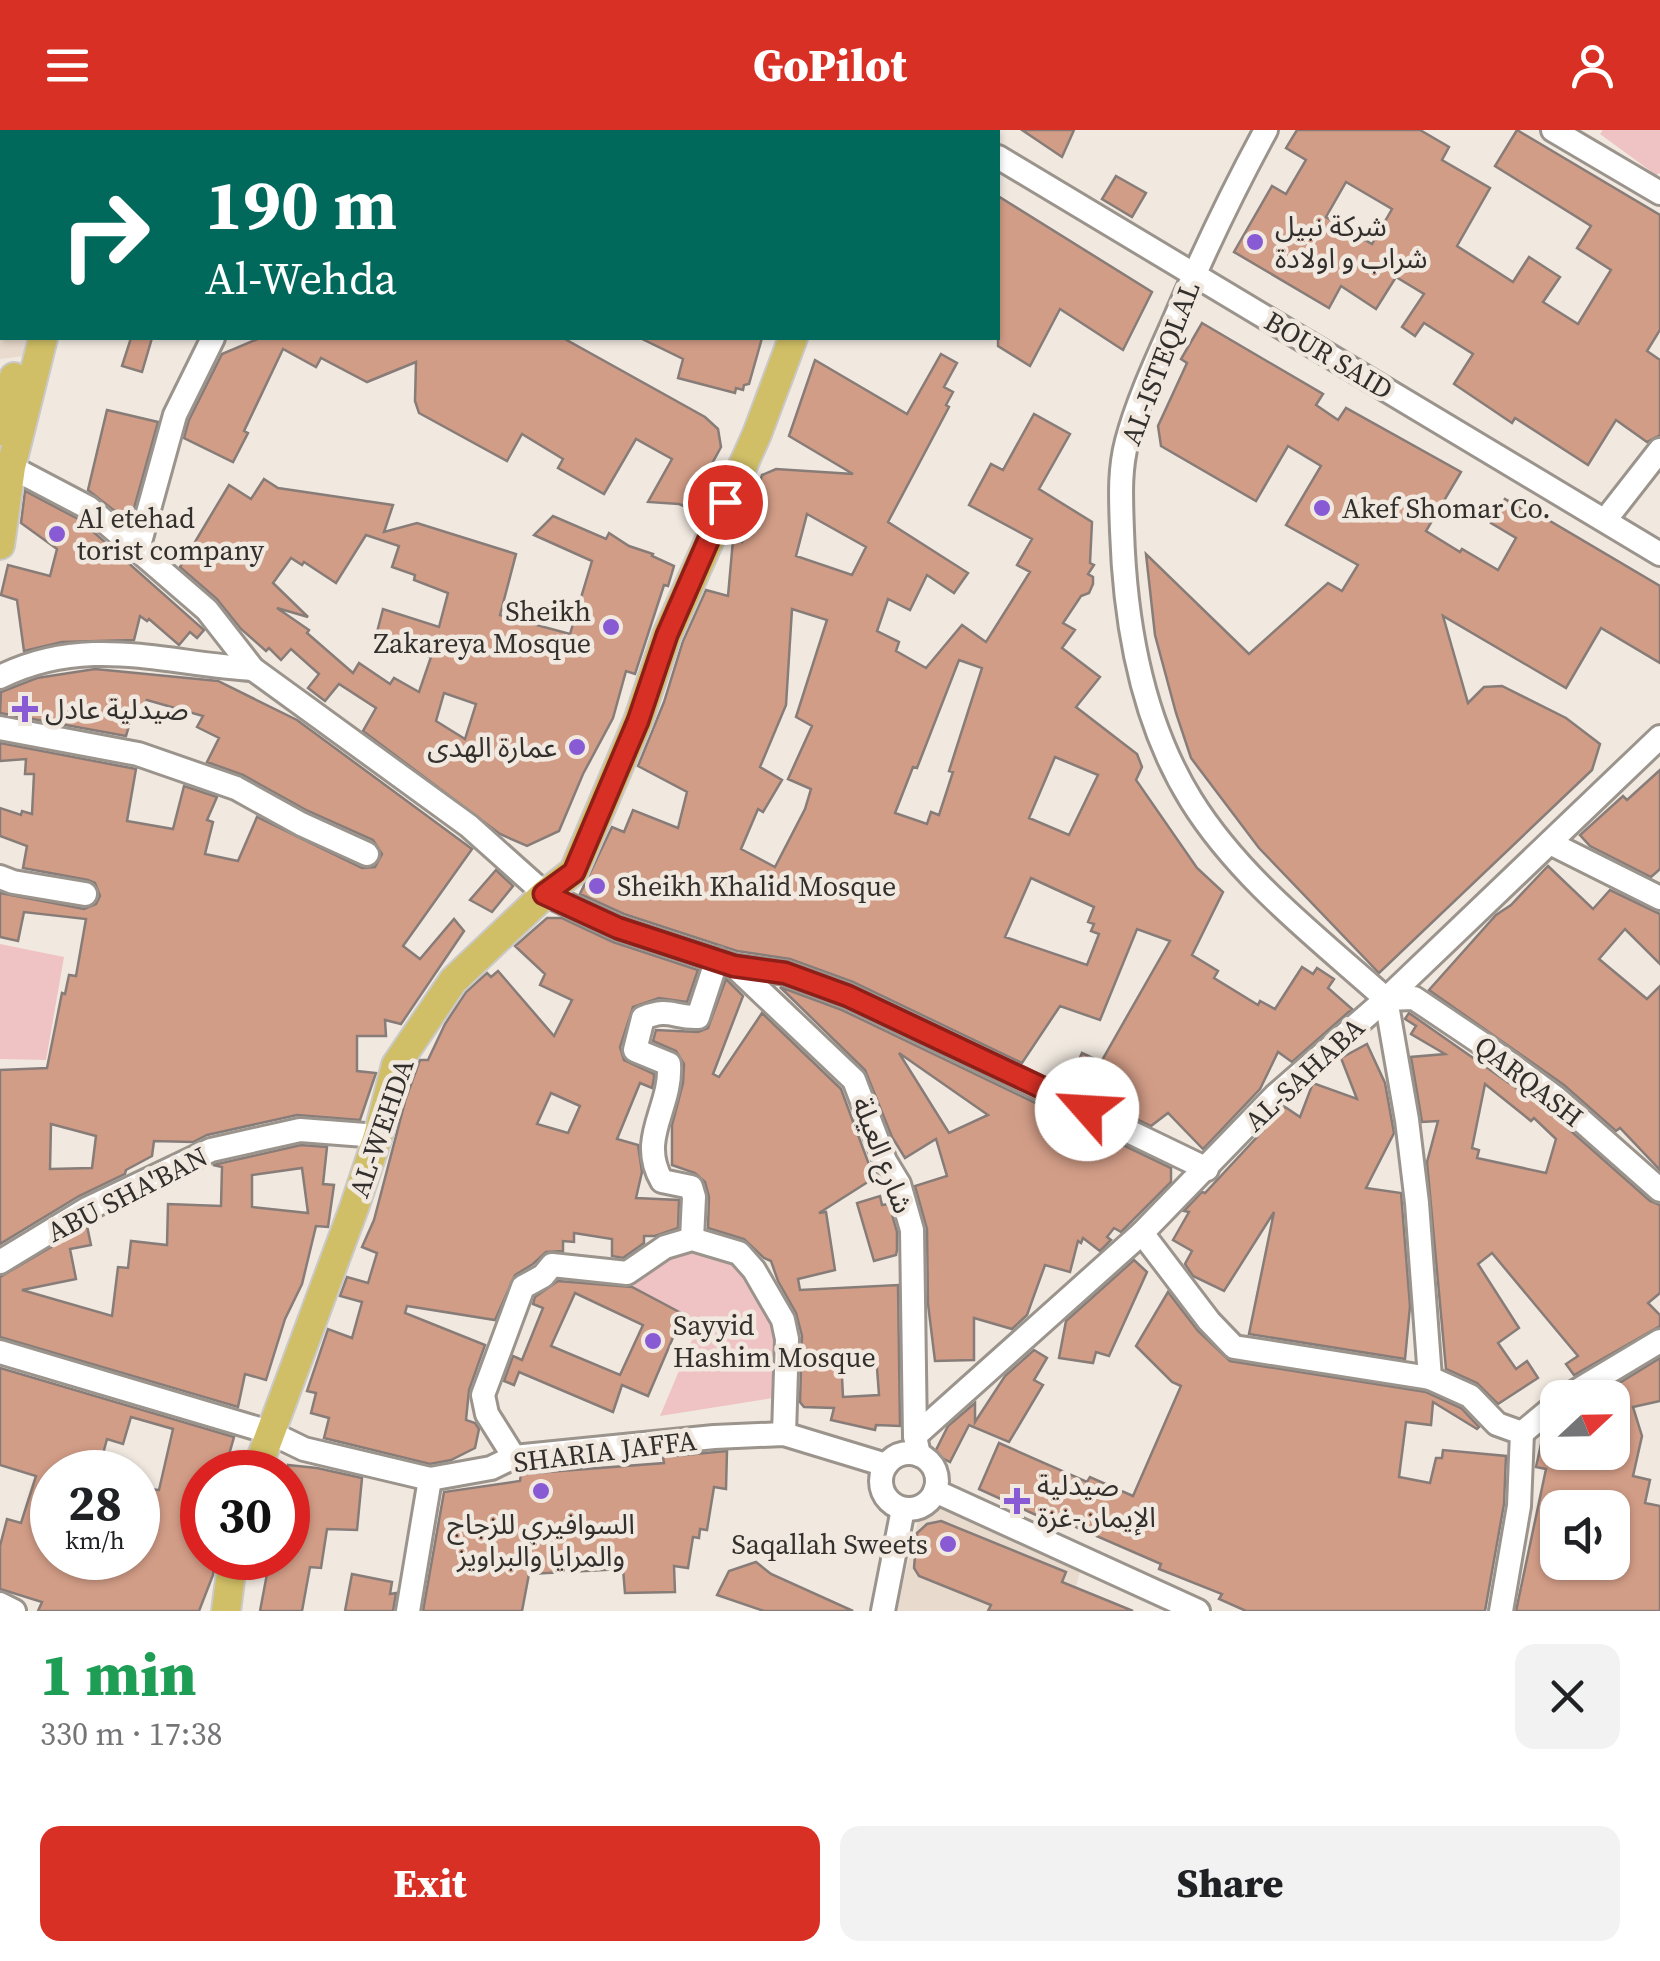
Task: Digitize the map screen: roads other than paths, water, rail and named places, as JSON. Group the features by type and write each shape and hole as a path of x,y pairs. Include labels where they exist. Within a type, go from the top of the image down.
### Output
{"main road":[{"path":"0,431 6,385 25,340"},
{"path":"0,545 12,467 43,340"},
{"name":"AL-WEHDA","path":"263,1450 296,1370 378,1136 396,1065 452,982 544,894 574,872 638,721 667,635 756,434 792,340"},
{"path":"226,1611 230,1580"}],"street":[{"name":"AL-ISTEQLAL","path":"1266,130 1194,274 1127,440 1120,478 1124,586 1148,703 1190,799 1232,856 1282,907 1386,1000"},
{"path":"1554,130 1660,193"},
{"name":"BOUR SAID","path":"1000,158 1660,554"},
{"path":"138,549 175,415 212,340"},
{"path":"1606,520 1660,450"},
{"path":"12,467 89,508 207,610 252,669 469,826 544,894 618,928 725,962 785,973 848,996 1207,1169"},
{"path":"0,678 24,665 74,655 122,652 252,669"},
{"path":"0,728 65,738 154,760 236,788 367,854"},
{"name":"AL-SAHABA","path":"917,1445 1142,1233 1276,1095 1386,1000 1660,736"},
{"path":"1550,843 1660,898"},
{"path":"0,877 85,894"},
{"path":"692,1239 691,1187 662,1181 652,1164 652,1143 670,1076 669,1064 636,1050 643,1018 666,1011 698,1017 725,962"},
{"name":"شارع العيلة","path":"725,962 854,1080 886,1160 900,1184 912,1230 917,1445"},
{"name":"QARQASH","path":"1386,1000 1414,998 1487,1047 1555,1097 1660,1190"},
{"path":"1386,1000 1417,1202 1430,1378"},
{"name":"ABU SHA'BAN","path":"0,1262 87,1208 211,1150 300,1130 378,1136"},
{"path":"1142,1233 1209,1321 1234,1346 1430,1378 1470,1396 1496,1424 1522,1433"},
{"path":"514,1457 487,1414 483,1395 523,1288 543,1276 552,1265 627,1273 665,1246 692,1239 739,1253 754,1270 783,1320 784,1434"},
{"path":"1595,1380 1660,1341"},
{"name":"SHARIA JAFFA","path":"0,1352 269,1432 304,1449 430,1479 491,1468 514,1457 784,1434 886,1465"},
{"path":"1501,1611 1518,1506 1522,1433 1540,1418"},
{"path":"917,1445 934,1470 936,1491 926,1504 903,1509 894,1506 882,1491 882,1473 886,1465 917,1445"},
{"path":"408,1611 430,1479"},
{"path":"936,1491 1198,1611"},
{"path":"883,1611 903,1509"},
{"path":"0,1604 14,1611"}],"place":[{"name":"شركة نبيل شراب و اولادة","path":"1255,242"},
{"name":"Akef Shomar Co.","path":"1322,508"},
{"name":"Al etehad torist company","path":"57,534"},
{"name":"Sheikh Zakareya Mosque","path":"611,627"},
{"name":"صيدلية عادل","path":"25,709"},
{"name":"عمارة الهدى","path":"577,747"},
{"name":"Sheikh Khalid Mosque","path":"597,886"},
{"name":"Sayyid Hashim Mosque","path":"653,1341"},
{"name":"السوافيري للزجاج والمرايا والبراويز","path":"541,1491"},
{"name":"صيدلية الإيمان-غزة","path":"1017,1501"},
{"name":"Saqallah Sweets","path":"948,1544"}]}
